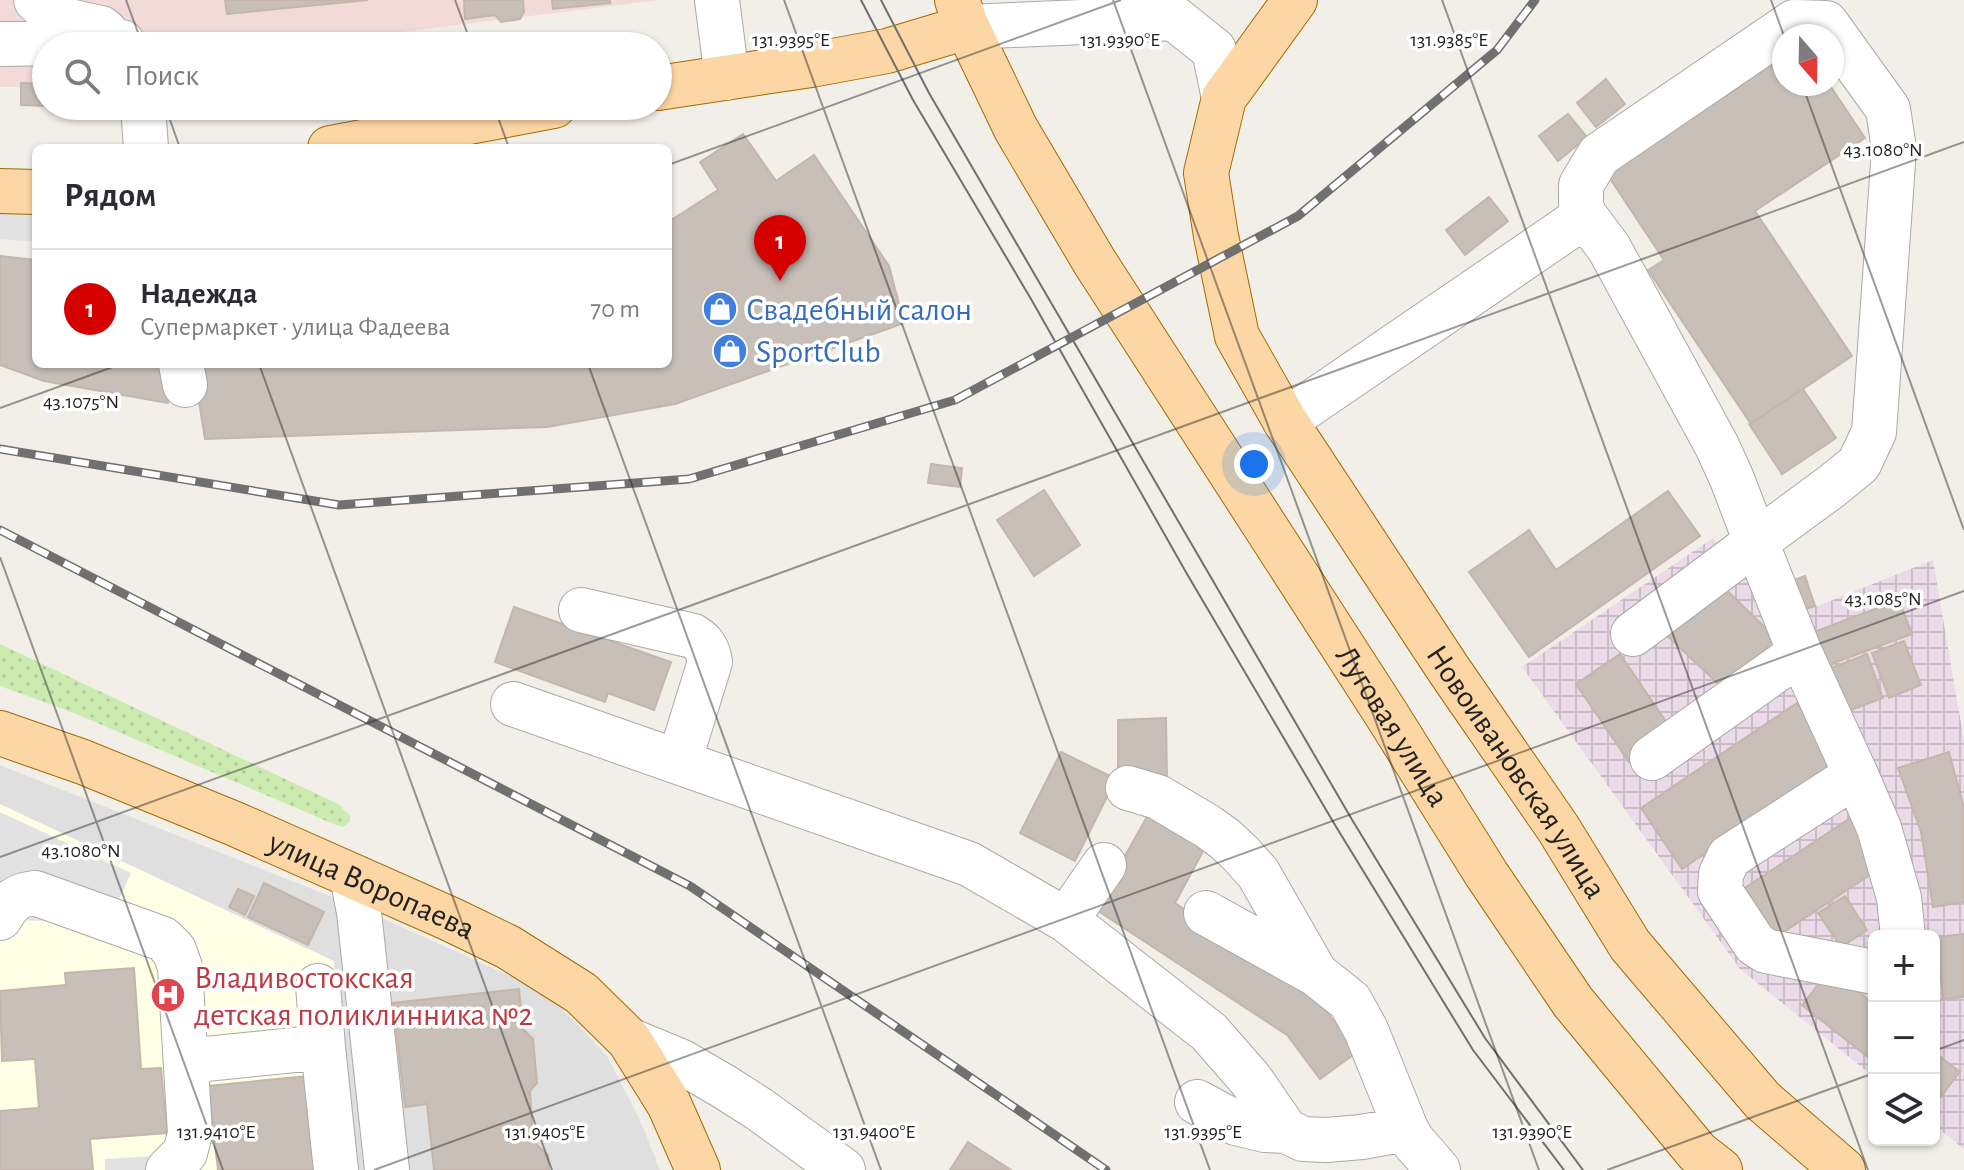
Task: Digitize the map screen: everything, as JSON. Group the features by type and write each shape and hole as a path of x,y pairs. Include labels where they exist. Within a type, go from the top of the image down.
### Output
{"main road":[{"path":"1224,98 1295,0"},
{"path":"672,86 887,51 962,14"},
{"name":"Луговая улица","path":"962,14 1016,129 1094,261 1487,875 1573,1002 1697,1152 1720,1170"},
{"name":"Новоивановская улица","path":"1224,98 1206,173 1216,236 1237,336 1285,421 1449,670 1558,828 1630,945 1762,1100 1843,1170"},
{"path":"351,144 479,120"},
{"path":"0,191 32,192"},
{"name":"улица Воропаева","path":"0,733 83,762 235,824 508,947 581,993 629,1040 669,1104 698,1170"}],"lane":[{"path":"36,0 48,12 63,20 106,32"},
{"path":"717,0 727,78"},
{"path":"962,14 1174,18 1214,50 1224,98"},
{"path":"1633,634 1756,542 1832,486 1859,464 1874,432 1894,149 1888,109 1826,23 1794,22 1599,155 1581,185 1581,206 1609,248 1732,479 1756,542 1800,653 1879,828 1899,898 1902,930"},
{"path":"0,44 32,44"},
{"path":"144,120 146,144"},
{"path":"1285,421 1585,216"},
{"path":"581,610 693,636 709,651 710,662 679,762"},
{"path":"1652,758 1800,653"},
{"path":"513,704 969,864 1066,920 1209,1032 1251,1080 1286,1131"},
{"path":"1856,775 1729,857 1721,874 1720,891 1755,944 1766,951 1868,971"},
{"path":"1128,788 1158,797 1216,832 1241,854 1258,873 1316,974"},
{"path":"1066,920 1104,865"},
{"path":"352,876 361,927 387,1170"},
{"path":"0,918 20,895 35,893 163,939 174,950 180,967 190,1134 185,1153 168,1170"},
{"path":"1206,913 1316,974 1350,1001 1366,1030 1406,1129 1438,1170"},
{"path":"318,986 336,1170"},
{"path":"629,1040 680,1061 723,1086 843,1170"},
{"path":"186,1061 323,1047"},
{"path":"1197,1102 1236,1123 1286,1131 1303,1139 1362,1137 1406,1129"}],"shaded area":[{"path":"0,0 659,0 402,32 32,32 32,87 0,87"},
{"path":"0,207 32,210 32,242 0,239"},
{"path":"1713,538 1780,621 1933,560 1964,741 1964,1149 1940,1130 1940,930 1868,930 1868,1072 1740,969 1522,667"},
{"path":"0,765 360,908 512,977 557,1003 607,1056 640,1120 660,1170 0,1170"},
{"name":"Владивостокская детская поликлинника №2","path":"0,804 334,961 354,1170 0,1170"},
{"path":"0,812 131,873 109,922 0,920"},
{"path":"155,1156 156,1170 105,1170 105,1159"}],"green space":[{"path":"0,644 338,804 350,816 350,822 343,827 336,825 74,713 0,686"}],"building":[{"path":"225,0 368,0 227,14"},
{"path":"464,0 523,0 524,12 520,19 501,22 495,15 465,19"},
{"path":"552,0 610,0 610,3 553,9"},
{"path":"1772,65 1772,96 1837,96 1865,138 1755,211 1852,356 1751,424 1648,270 1664,260 1607,174"},
{"path":"1606,79 1625,104 1596,127 1577,103"},
{"path":"21,83 32,83 32,105 21,105"},
{"path":"1568,114 1587,137 1558,161 1539,136"},
{"path":"743,134 776,181 814,155 889,266 904,323 675,404 547,427 205,439 194,368 672,368 672,219 718,190 700,162"},
{"path":"1489,197 1508,221 1465,255 1446,230"},
{"path":"0,256 32,260 32,368 164,368 168,403 44,381 0,365"},
{"path":"1803,389 1836,438 1782,474 1749,424"},
{"path":"931,464 962,468 960,487 928,483"},
{"path":"1044,490 1080,545 1034,576 997,520"},
{"path":"1668,491 1700,536 1529,657 1469,572 1529,530 1556,570"},
{"path":"1805,576 1815,606 1794,613 1783,584"},
{"path":"1716,580 1776,638 1726,691 1665,634"},
{"path":"1899,600 1912,634 1823,667 1811,633"},
{"path":"514,607 671,662 654,710 608,693 605,702 495,662"},
{"path":"1904,641 1921,685 1889,698 1872,653"},
{"path":"1620,654 1673,732 1629,762 1576,684"},
{"path":"1867,654 1883,698 1846,712 1829,669"},
{"path":"1797,703 1838,763 1682,869 1641,808"},
{"path":"1166,718 1167,780 1118,780 1118,720"},
{"path":"1061,752 1116,779 1075,861 1020,833"},
{"path":"1949,752 1964,808 1964,902 1933,907 1921,832 1898,768"},
{"path":"1152,808 1208,842 1175,903 1314,995 1357,1052 1320,1079 1287,1035 1095,909"},
{"path":"1852,817 1885,865 1767,943 1734,895"},
{"path":"264,883 324,912 308,945 248,917"},
{"path":"238,889 254,896 245,915 229,907"},
{"path":"1845,896 1867,930 1841,947 1818,913"},
{"path":"1964,934 1964,997 1943,999 1940,937"},
{"path":"134,968 141,1069 161,1068 167,1133 90,1139 93,1170 0,1170 0,1111 39,1108 35,1059 2,1061 0,991 66,985 65,973"},
{"path":"1830,970 1868,999 1868,1057 1802,1005"},
{"path":"519,989 523,1029 533,1039 537,1083 530,1091 533,1141 548,1156 549,1170 434,1170 427,1104 405,1107 393,1003"},
{"path":"1940,1057 1960,1072 1940,1097"},
{"path":"307,1076 318,1170 218,1170 208,1086"},
{"path":"968,1142 1011,1170 950,1170"}],"tram line":[{"path":"861,0 913,100 1335,825 1473,1050 1564,1170"},
{"path":"881,0 929,93 1351,818 1485,1038 1583,1170"}],"railway":[{"path":"0,449 339,505 689,479 955,400 1298,216 1497,50 1535,0"},
{"path":"0,530 690,886 1106,1170"}],"place":[{"name":"Надежда","path":"780,281"},
{"name":"Свадебный салон","path":"720,309"},
{"name":"SportClub","path":"730,351"},
{"name":"Владивостокская детская поликлинника №2","path":"168,995"}]}
